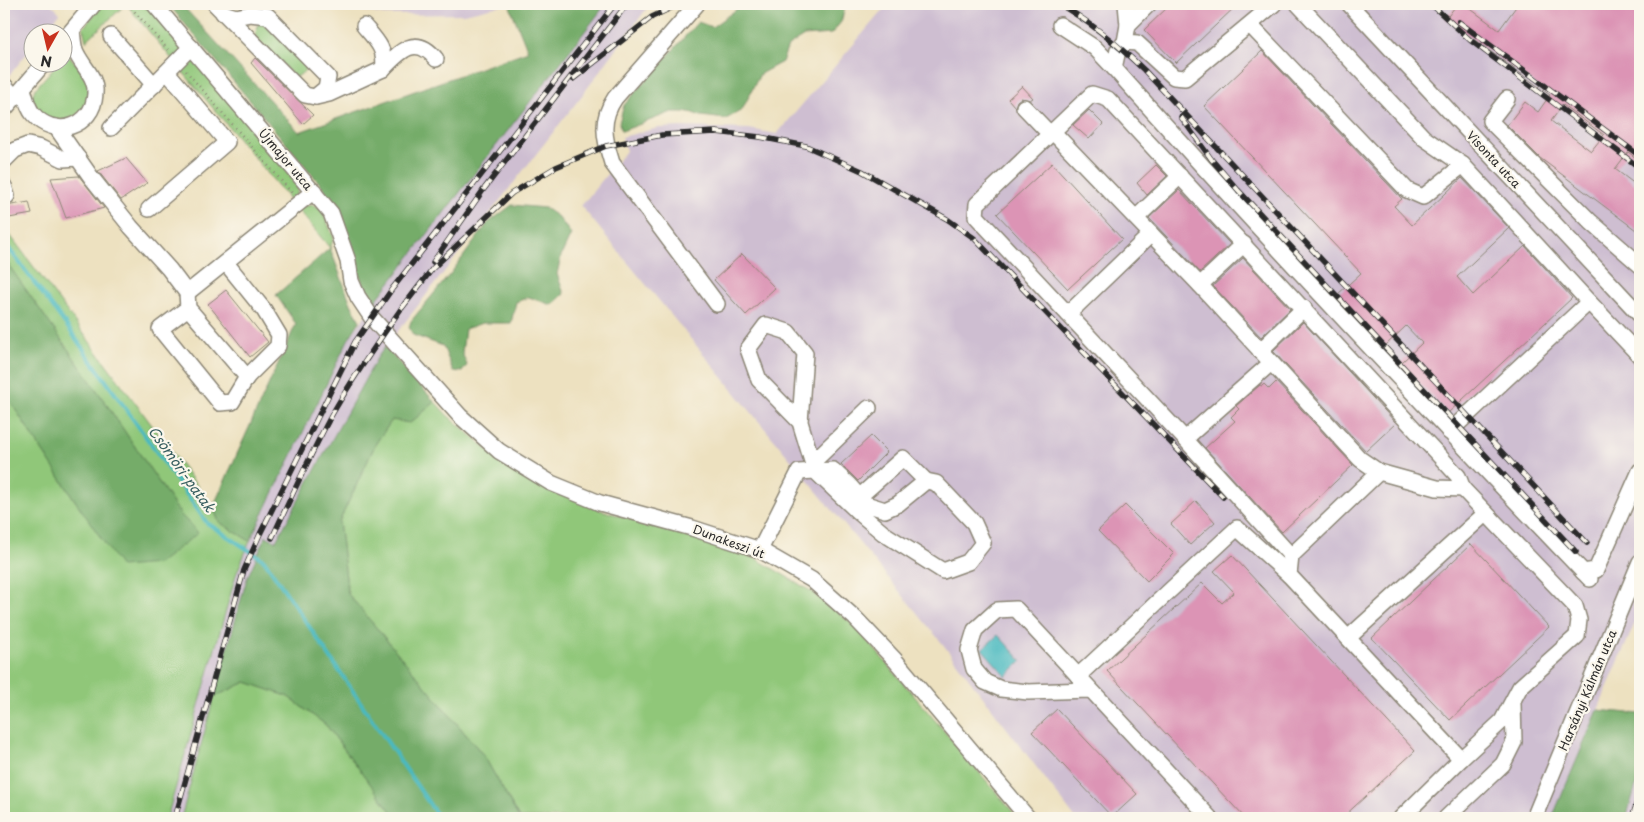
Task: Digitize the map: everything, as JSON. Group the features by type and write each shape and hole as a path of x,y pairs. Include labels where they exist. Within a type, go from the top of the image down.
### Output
{"street":[{"name":"Újmajor utca","path":"154,4 331,213 341,238 348,261 351,281 358,297 372,318 385,332"},
{"path":"697,4 615,98 607,110 606,146 612,163 717,304"},
{"path":"1114,68 1118,50 1125,42 1128,25 1126,4"},
{"path":"1128,25 1149,4"},
{"path":"1125,42 1137,43 1174,77 1186,78 1274,4"},
{"path":"1298,4 1424,138 1463,165 1640,356"},
{"name":"Visonta utca","path":"1349,4 1640,315"},
{"path":"72,28 87,6"},
{"path":"219,8 305,96 315,97 329,94 384,69 396,55 408,48 419,46 429,50 436,59"},
{"path":"219,8 236,17 250,14 268,16 328,77 326,88 315,97"},
{"path":"1060,25 1095,48 1196,161 1586,576 1596,570 1640,471"},
{"path":"1250,25 1407,190 1423,197 1463,165"},
{"path":"364,26 377,41 386,58 384,69"},
{"path":"111,36 154,85"},
{"path":"4,85 19,93 34,115 48,125 56,127 72,126 79,123 86,118 94,103 96,92 94,80 72,45"},
{"path":"111,128 191,47"},
{"path":"4,110 37,72"},
{"path":"149,209 227,142 167,72"},
{"path":"1291,556 1185,439 976,216 978,204 1092,94 1108,100 1180,176 1458,476 1462,489 1575,606 1579,620 1578,636 1520,687 1502,721 1401,818"},
{"path":"1507,99 1490,121 1591,222 1640,265"},
{"path":"1024,108 1136,218 1360,459 1378,472 1438,488 1462,489"},
{"path":"56,127 131,227 169,270 188,300 247,378"},
{"path":"4,161 15,150 28,145 41,148 63,159 78,158"},
{"path":"1136,218 1180,176"},
{"path":"226,262 264,310 279,335 278,346 247,378 232,402 220,403 160,329 226,262 314,191"},
{"path":"1068,314 1151,234"},
{"path":"1200,286 1244,244"},
{"path":"1449,432 1589,302"},
{"path":"1260,351 1304,308"},
{"path":"800,422 759,380 748,349 766,325 788,332 805,352 800,422 814,466 857,511 883,533 943,572 968,562 982,543 974,522 936,483 926,481 903,458 859,497"},
{"name":"Dunakeszi út","path":"385,332 466,422 499,451 551,483 600,503 692,528 760,550 812,580 855,618 895,660 1028,818"},
{"path":"1185,439 1271,363"},
{"path":"760,550 799,472 814,466 869,408"},
{"path":"814,466 833,470 866,504 885,510 898,504 926,481"},
{"path":"1289,575 1291,556 1378,472"},
{"path":"1348,638 1486,513"},
{"path":"1078,676 1237,528 1289,575 1461,759"},
{"name":"Harsányi Kálmán utca","path":"1534,818 1640,562"},
{"path":"1090,690 1028,692 1002,689 984,682 974,669 969,650 975,630 997,610 1016,609 1210,818"},
{"path":"1446,818 1503,764 1514,742 1513,701"}],"path":[{"path":"128,4 300,202"}],"shaded area":[{"path":"4,4 51,4 60,13 52,22 22,22 22,60 4,82"},
{"path":"328,4 508,4 464,14 384,15"},
{"path":"606,4 650,4 583,94 377,358 276,541 266,537 247,578 181,818 167,818 236,575 254,533 348,340 374,303"},
{"path":"888,4 1640,4 1640,611 1552,818 1075,818 942,643 581,206 626,151 622,137 658,128 680,127 749,129 777,134"},
{"path":"1640,772 1640,818 1626,818"}],"green space":[{"path":"103,4 126,4 86,41 83,28"},
{"path":"126,4 150,4 299,182 297,194 306,206 313,205 321,208 334,238 330,248"},
{"path":"168,4 181,4 299,132 528,51 509,4 606,4 374,303 362,282 344,224 322,186"},
{"path":"744,4 846,4 841,22 831,34 804,36 788,46 782,62 760,74 742,110 726,119 701,116 690,112 672,112 622,131 619,123 624,105 698,22 712,27"},
{"path":"261,22 267,23 307,65 304,72 295,78 255,36 258,24"},
{"path":"72,59 85,74 89,92 83,109 77,115 60,121 43,116 38,111 32,96 35,89 50,72 72,72"},
{"path":"512,205 545,208 558,217 571,234 561,256 557,274 564,294 552,305 529,297 516,302 511,323 482,323 465,329 462,353 467,365 462,372 453,371 443,346 413,335 409,327 411,321 451,273 488,223"},
{"path":"4,227 213,507 219,522 250,541 236,575 167,818 4,818 4,392 76,502 198,533 181,515 96,389 4,259"},
{"path":"330,248 351,304 360,321 348,340 250,541 219,522 213,507 296,324 276,295"},
{"path":"5,260 96,389 181,515 198,533 158,564 121,567 4,392"},
{"path":"385,347 435,402 410,423 392,420 376,443 339,522 348,594 484,756 519,818 396,818 326,725 287,696 246,682 214,697 247,578 266,536 276,541 377,358"},
{"path":"435,402 447,415 495,456 600,510 688,535 755,558 809,590 854,625 1018,818 519,818 484,756 348,594 339,522 376,443 392,420 410,423"},
{"path":"246,682 287,696 326,725 396,818 181,818 214,697"},
{"path":"1598,710 1640,714 1640,772 1626,818 1552,818"}],"water":[{"path":"998,635 1022,661 1006,676 982,649"}],"building":[{"path":"1171,4 1238,4 1176,63 1144,30"},
{"path":"1457,4 1464,4 1499,30 1518,4 1640,4 1640,161 1628,152 1615,169 1640,188 1640,233 1540,158 1507,125 1525,102 1538,112 1550,95 1446,19","holes":["1563,105 1604,135 1591,151 1551,121"]},
{"path":"1262,51 1402,199 1394,206 1412,225 1462,178 1509,228 1457,277 1473,295 1525,246 1572,298 1448,413 1401,363 1422,343 1406,326 1385,346 1337,295 1361,273 1204,106"},
{"path":"255,58 313,115 303,124 251,63"},
{"path":"1022,86 1033,98 1030,100 1021,98 1017,101 1015,107 1008,99"},
{"path":"1089,110 1103,124 1089,139 1073,125"},
{"path":"126,158 147,183 121,200 98,171"},
{"path":"1052,163 1122,239 1068,289 997,214"},
{"path":"1156,165 1167,176 1147,195 1137,183"},
{"path":"79,176 104,208 66,218 51,178"},
{"path":"1179,190 1230,244 1200,272 1149,218"},
{"path":"29,202 32,214 9,218 6,206"},
{"path":"742,254 775,288 746,315 714,280"},
{"path":"1243,258 1290,309 1261,337 1213,286"},
{"path":"226,290 268,342 250,357 208,304"},
{"path":"1303,322 1396,423 1366,451 1273,351"},
{"path":"1276,382 1353,465 1282,532 1205,448 1235,421 1231,417 1239,409 1236,406 1260,385 1264,384 1269,389"},
{"path":"871,436 887,452 858,481 841,464"},
{"path":"1196,501 1215,522 1190,545 1171,524"},
{"path":"1125,505 1174,554 1147,581 1098,531"},
{"path":"1471,544 1549,627 1450,720 1372,638"},
{"path":"1232,555 1415,751 1342,818 1245,818 1107,671 1202,583 1222,603 1234,592 1214,571"},
{"path":"1057,709 1137,794 1112,817 1032,732"}],"waterway":[{"name":"Csömöri-patak","path":"4,242 69,329 207,523 264,560 439,818"}],"railway":[{"path":"175,818 244,570 355,342 392,289 615,4"},
{"path":"433,262 484,189 627,4"},
{"path":"573,79 652,17 679,4"},
{"path":"1059,4 1103,34 1144,70 1587,543"},
{"path":"1431,4 1470,40 1640,168"},
{"path":"1459,22 1640,156"},
{"path":"1181,117 1212,160 1238,190 1576,552"},
{"path":"402,308 433,268 512,193 556,167 606,146 662,135 716,132 760,137 806,146 862,171 947,219 974,238 1223,497"},
{"path":"272,538 338,403 405,303"},
{"path":"1632,818 1640,793"}]}
